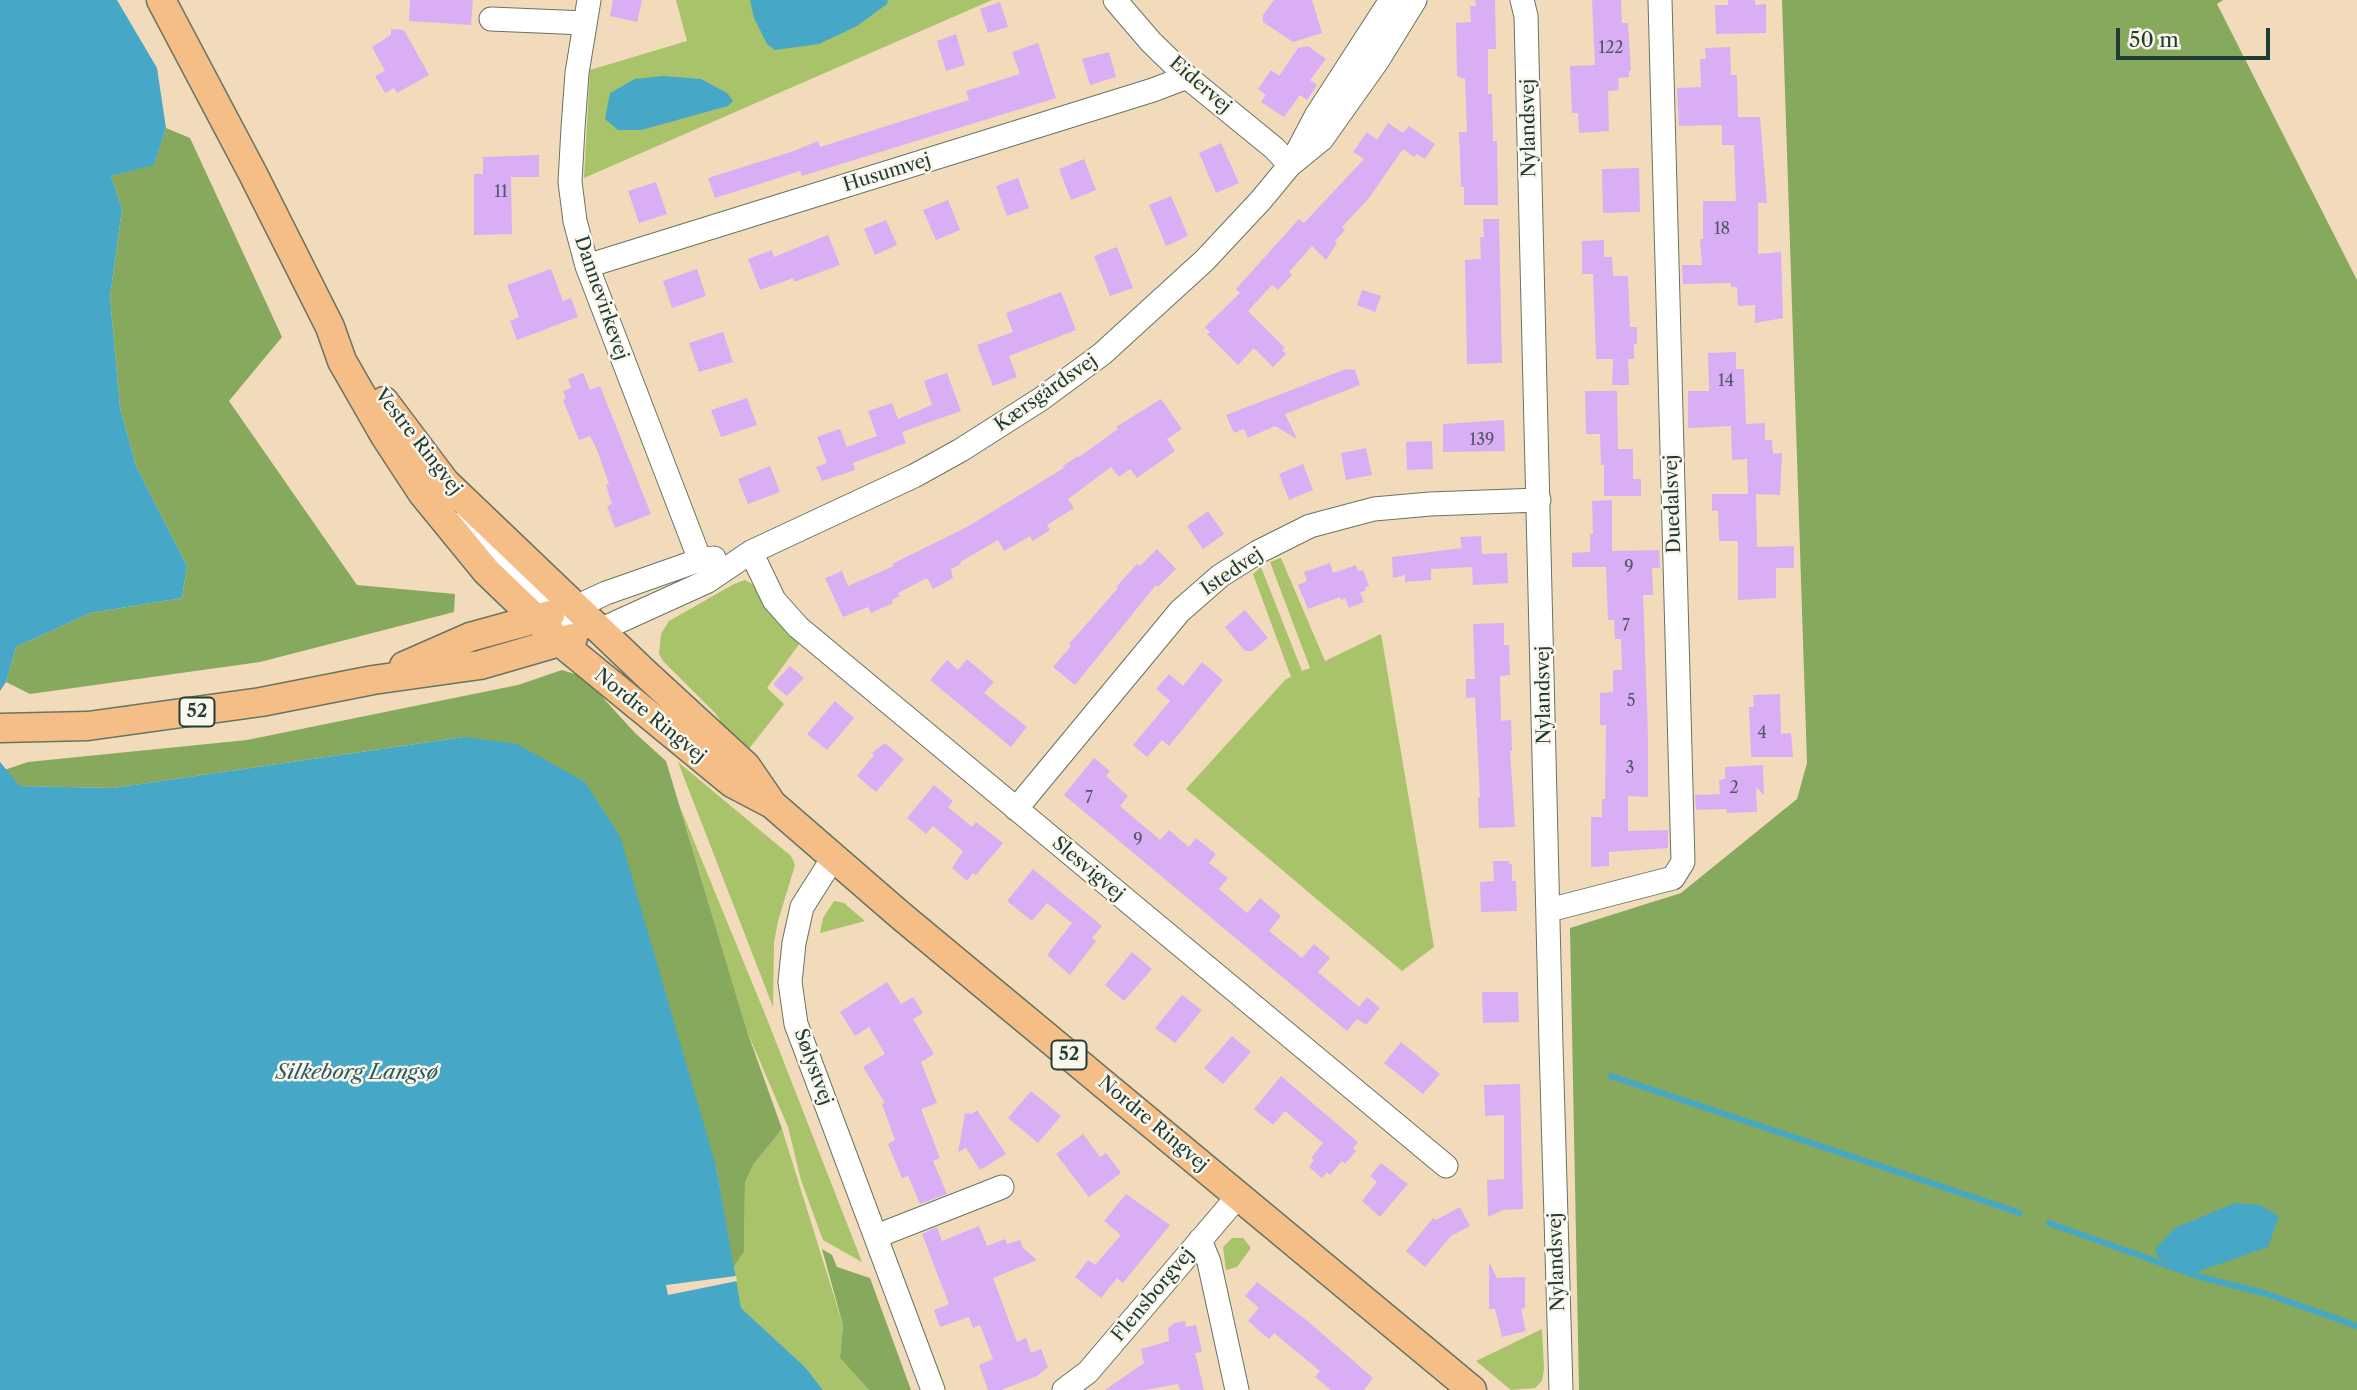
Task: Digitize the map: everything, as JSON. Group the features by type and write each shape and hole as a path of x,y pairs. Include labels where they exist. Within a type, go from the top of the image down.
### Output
{"main road":[{"name":"Vestre Ringvej","path":"161,0 330,327 342,361 407,470 423,494 486,571 555,614"},
{"name":"Vestre Ringvej","path":"330,327 354,356 398,423 555,614"},
{"name":"Nordre Ringvej","path":"555,614 746,766 772,804"},
{"name":"Nordre Ringvej","path":"555,614 581,635 732,783 772,804 833,858 1472,1390"},
{"name":"52","path":"373,680 470,637 555,614"},
{"name":"52","path":"9,728 88,726 261,702 373,680 480,665 581,635"}],"street":[{"name":"Dannevirkevej","path":"589,0 577,73 570,182 575,221 587,266 700,560"},
{"name":"Eidervej","path":"1115,0 1151,42 1187,76 1274,148 1290,165"},
{"name":"Kærsgårdsvej","path":"1290,165 1316,116 1391,0"},
{"name":"Kærsgårdsvej","path":"581,635 708,581 751,552 914,477 1041,399 1102,354 1177,287 1245,218 1290,165 1322,139 1378,60 1415,0"},
{"name":"Nylandsvej","path":"1522,0 1527,29 1561,1390"},
{"name":"Duedalsvej","path":"1549,910 1673,877 1683,862 1660,0"},
{"path":"491,19 584,23"},
{"name":"Husumvej","path":"587,266 1153,90 1187,76"},
{"name":"Istedvej","path":"1016,809 1180,611 1220,576 1258,552 1310,526 1374,509 1539,500"},
{"name":"Kærsgårdsvej","path":"555,614 700,560 751,552"},
{"name":"Slesvigvej","path":"751,552 774,600 798,627 1447,1166"},
{"name":"Sølystvej","path":"833,858 802,907 794,943 790,982 796,1024 933,1390"},
{"path":"877,1236 1002,1187"},
{"name":"Flensborgvej","path":"1065,1390 1088,1372 1239,1195"},
{"path":"1200,1240 1209,1262 1237,1390"}],"green space":[{"path":"676,0 992,0 584,178 590,70 687,41"},
{"path":"1782,0 2223,0 2217,4 2357,280 2357,1390 1579,1390 1570,928 1681,893 1797,799 1807,763"},
{"path":"166,128 190,138 282,337 229,401 357,585 455,594 454,612 260,662 30,694 6,682 16,647 90,613 182,598 187,566 136,466 120,408 110,297 122,209 111,176 154,164"},
{"path":"1281,558 1325,661 1381,634 1434,947 1402,971 1186,789 1286,679 1291,677 1253,574 1261,567 1302,671 1310,668 1270,562"},
{"path":"745,580 754,585 777,621 800,643 767,688 784,704 748,750 728,733 715,713 659,654 661,634 669,621"},
{"path":"562,670 578,675 595,689 635,733 666,761 747,1031 782,1129 753,1165 745,1183 744,1252 733,1268 716,1166 464,737 113,788 19,786 4,770 28,762 247,740 518,685"},
{"path":"678,762 791,856 795,865 774,943 773,1007"},
{"path":"680,807 862,1262 823,1240 801,1180 788,1127 747,1031"},
{"path":"834,901 844,903 865,921 820,933 823,918"},
{"path":"782,1129 843,1325 840,1358 869,1390 823,1390 806,1368 741,1309 733,1268 744,1252 745,1183 753,1165"},
{"path":"1232,1238 1243,1238 1251,1248 1237,1267 1226,1270 1223,1247"},
{"path":"822,1249 832,1255 837,1267 870,1278 911,1390 869,1390 840,1358 843,1325"},
{"path":"1542,1329 1544,1369 1542,1381 1535,1388 1511,1390 1476,1361"}],"water":[{"path":"0,0 117,0 157,68 166,128 154,165 111,176 122,209 110,297 120,408 136,466 187,566 182,598 90,613 16,647 6,682 0,691"},
{"path":"750,0 888,0 887,4 857,26 819,44 775,50 767,44 754,18"},
{"path":"663,76 701,79 727,93 733,101 728,106 641,130 618,130 605,119 610,93 635,79"},
{"name":"Silkeborg Langsø","path":"464,737 517,744 585,782 620,836 716,1166 741,1308 806,1368 823,1390 0,1390 0,762 20,786 113,788"},
{"path":"2235,1203 2260,1205 2279,1216 2268,1247 2191,1274 2158,1257 2155,1249 2175,1228"}],"pier":[{"path":"736,1276 737,1281 668,1295 666,1285"}],"building":[{"path":"410,0 473,0 471,25 409,21"},
{"path":"613,0 642,0 637,22 610,16"},
{"path":"1274,0 1312,0 1322,33 1293,42 1263,22 1263,15"},
{"path":"1475,0 1495,0 1496,49 1488,49 1488,94 1492,94 1493,141 1497,141 1498,205 1464,205 1464,187 1461,187 1459,132 1467,132 1465,79 1457,76 1456,23 1471,22 1470,6 1476,6"},
{"path":"1592,0 1621,0 1622,23 1628,23 1631,71 1629,77 1618,78 1619,90 1608,91 1609,131 1579,133 1578,113 1572,113 1570,66 1595,65"},
{"path":"1728,0 1755,0 1755,5 1766,4 1766,33 1716,34 1715,5 1728,5"},
{"path":"1000,2 1008,27 988,33 980,9"},
{"path":"391,29 404,30 429,75 397,93 394,88 385,93 375,76 385,71 372,47 391,35"},
{"path":"956,34 965,65 946,71 937,41"},
{"path":"1038,43 1056,98 802,176 800,171 715,198 708,178 818,141 820,147 969,100 966,91 1020,74 1012,52"},
{"path":"1308,46 1326,59 1310,80 1317,85 1307,100 1300,95 1284,117 1261,102 1266,95 1258,89 1271,70 1279,76 1298,48"},
{"path":"1730,47 1731,75 1737,75 1738,117 1760,117 1767,203 1758,203 1758,254 1781,252 1783,318 1755,323 1755,305 1738,306 1737,287 1731,287 1731,283 1683,284 1682,265 1702,265 1700,239 1703,239 1703,201 1736,201 1734,145 1722,145 1722,125 1679,126 1677,88 1701,87 1700,59 1706,59 1705,48"},
{"path":"1109,52 1116,77 1090,85 1082,59"},
{"path":"1388,123 1403,133 1409,126 1435,144 1425,159 1417,154 1414,157 1403,149 1369,198 1342,227 1345,230 1335,241 1337,243 1326,260 1312,246 1289,272 1292,275 1278,290 1272,285 1248,311 1285,348 1282,350 1286,354 1273,367 1254,348 1238,365 1207,334 1210,332 1205,327 1240,293 1236,289 1299,219 1304,223 1364,159 1353,152 1367,132 1377,140"},
{"path":"1221,143 1239,183 1216,193 1199,153"},
{"path":"539,155 539,177 511,177 512,234 474,235 474,174 483,174 483,157"},
{"path":"1084,159 1096,190 1071,200 1059,169"},
{"path":"1639,168 1640,212 1603,213 1602,169"},
{"path":"1018,178 1029,208 1007,216 996,186"},
{"path":"656,182 667,214 639,223 628,191"},
{"path":"1171,196 1188,236 1166,246 1149,205"},
{"path":"948,200 960,230 936,240 923,210"},
{"path":"1483,219 1499,219 1502,363 1467,364 1465,260 1481,259"},
{"path":"886,220 897,245 875,255 864,229"},
{"path":"828,235 840,265 794,282 793,278 760,290 748,259 772,250 774,257"},
{"path":"1604,240 1604,257 1612,257 1613,276 1628,276 1630,327 1637,327 1634,359 1628,359 1629,385 1612,385 1613,359 1596,359 1593,274 1582,274 1582,241"},
{"path":"1117,247 1133,288 1110,296 1094,256"},
{"path":"551,269 563,301 571,298 578,317 517,340 510,321 519,317 507,285"},
{"path":"697,269 706,296 672,308 663,281"},
{"path":"1362,290 1381,296 1375,312 1357,305"},
{"path":"1061,292 1076,330 1009,356 1017,377 993,386 977,345 1013,332 1006,313"},
{"path":"723,332 733,362 699,372 689,343"},
{"path":"1736,352 1736,369 1744,369 1746,424 1765,423 1765,440 1772,440 1773,454 1782,453 1780,495 1756,494 1757,547 1794,546 1794,568 1776,568 1776,598 1738,600 1738,541 1719,541 1718,510 1712,511 1712,494 1748,494 1747,459 1732,460 1731,426 1688,428 1688,391 1709,391 1708,353"},
{"path":"1346,369 1355,370 1360,385 1285,414 1297,439 1275,426 1248,438 1244,429 1234,433 1226,415"},
{"path":"583,373 590,390 600,386 651,514 615,528 607,506 612,504 606,485 609,484 597,450 590,436 579,440 563,400 566,399 563,391 571,388 568,379"},
{"path":"947,373 961,411 902,432 906,443 853,463 855,470 822,481 816,467 827,463 817,437 840,429 847,447 877,436 868,411 892,403 898,419 932,405 924,381"},
{"path":"1585,391 1617,391 1618,449 1633,449 1633,479 1641,479 1641,496 1604,496 1600,434 1586,434"},
{"path":"747,398 757,425 721,437 711,410"},
{"path":"1161,399 1182,429 1167,439 1175,451 1137,478 1130,469 1119,477 1111,467 1068,499 1074,508 1047,525 1050,530 1033,541 1030,536 1004,551 998,540 960,562 961,564 951,569 953,578 933,589 927,578 898,593 900,596 892,600 893,603 871,613 868,607 843,617 825,578 842,571 848,586 894,566 892,564 967,527 1064,468 1063,466 1118,429 1116,427"},
{"path":"1504,420 1505,451 1443,452 1443,424"},
{"path":"1432,441 1433,469 1407,470 1406,442"},
{"path":"1366,448 1372,475 1346,480 1341,453"},
{"path":"1303,464 1313,490 1289,500 1279,474"},
{"path":"770,466 780,492 748,504 738,479"},
{"path":"1612,500 1612,551 1659,550 1660,568 1652,568 1653,595 1643,595 1648,797 1628,796 1628,831 1668,830 1668,848 1609,852 1609,866 1591,867 1591,817 1602,817 1602,799 1605,799 1606,725 1600,725 1600,693 1613,692 1613,670 1622,670 1621,639 1615,639 1614,620 1608,620 1606,567 1572,567 1572,553 1590,552 1590,534 1593,534 1592,501"},
{"path":"1208,511 1224,534 1203,549 1187,526"},
{"path":"1481,536 1482,554 1507,553 1508,583 1473,585 1472,567 1431,569 1431,580 1405,582 1405,575 1393,578 1392,557 1462,548 1460,537"},
{"path":"1157,549 1176,569 1158,587 1156,585 1075,685 1053,667 1071,646 1069,644 1118,588 1116,587 1137,564 1140,566"},
{"path":"1330,563 1333,573 1356,565 1358,571 1363,570 1369,586 1360,593 1364,602 1349,608 1345,598 1341,600 1340,597 1308,609 1298,585 1307,581 1304,572"},
{"path":"1245,610 1268,638 1252,651 1245,651 1225,627"},
{"path":"1504,623 1504,645 1509,645 1510,675 1500,676 1501,721 1511,720 1510,751 1515,827 1479,828 1475,697 1466,698 1466,679 1475,679 1473,624"},
{"path":"967,659 994,682 984,693 1027,727 1011,747 930,680 947,660 958,670"},
{"path":"1202,662 1223,680 1169,746 1162,740 1147,757 1133,745 1170,701 1156,689 1169,674 1183,686"},
{"path":"790,666 804,678 787,696 773,684"},
{"path":"1780,694 1781,734 1791,733 1793,757 1751,757 1749,707 1754,707 1753,695"},
{"path":"835,701 854,718 827,750 807,734"},
{"path":"885,743 904,759 876,792 857,776 874,755 872,753"},
{"path":"1094,758 1110,771 1106,776 1128,796 1120,806 1160,840 1169,830 1189,847 1196,838 1216,854 1209,863 1228,878 1219,889 1247,913 1260,898 1281,916 1269,931 1302,958 1314,944 1330,958 1318,972 1359,1007 1367,997 1380,1008 1366,1025 1357,1019 1347,1031 1064,795"},
{"path":"1763,765 1764,795 1756,787 1757,812 1696,810 1695,795 1720,794 1719,780 1725,779 1725,767"},
{"path":"934,785 953,801 948,807 972,827 976,822 1003,843 976,875 973,873 967,881 952,868 963,851 933,826 926,834 907,818"},
{"path":"1493,861 1509,861 1509,864 1512,864 1512,881 1516,881 1517,911 1481,912 1480,882 1494,881"},
{"path":"1033,869 1102,926 1092,938 1096,941 1070,975 1047,955 1072,923 1047,903 1032,921 1007,901"},
{"path":"1132,952 1152,969 1124,1001 1105,985"},
{"path":"887,982 901,1004 913,997 923,1013 913,1019 934,1054 921,1062 937,1103 921,1109 940,1158 933,1161 947,1194 920,1204 908,1176 902,1178 888,1144 895,1140 882,1104 885,1103 863,1067 885,1054 869,1027 855,1036 840,1012"},
{"path":"1482,992 1518,992 1519,1022 1483,1023"},
{"path":"1182,995 1202,1010 1175,1043 1155,1028"},
{"path":"1232,1036 1251,1052 1223,1084 1204,1068"},
{"path":"1401,1042 1440,1074 1423,1094 1384,1063"},
{"path":"1281,1076 1358,1142 1353,1148 1356,1151 1345,1164 1342,1161 1330,1175 1327,1172 1322,1178 1309,1167 1314,1160 1311,1158 1323,1143 1285,1111 1273,1125 1254,1109"},
{"path":"1520,1084 1523,1209 1503,1210 1488,1217 1487,1180 1504,1179 1504,1115 1485,1116 1484,1085"},
{"path":"1031,1091 1061,1116 1038,1143 1008,1118"},
{"path":"977,1110 1006,1154 980,1170 966,1148 958,1152 965,1113 972,1114"},
{"path":"1083,1134 1100,1157 1106,1153 1121,1173 1089,1197 1056,1154"},
{"path":"1381,1163 1408,1184 1380,1217 1362,1201 1377,1182 1370,1176"},
{"path":"1126,1194 1170,1225 1123,1283 1117,1278 1101,1298 1075,1277 1088,1260 1095,1265 1121,1235 1104,1221"},
{"path":"1460,1207 1470,1226 1451,1236 1425,1267 1406,1251 1433,1218 1436,1220"},
{"path":"979,1226 987,1246 1005,1239 1007,1244 1020,1240 1023,1248 1037,1260 993,1278 1017,1342 1026,1338 1031,1353 1041,1349 1048,1367 1037,1376 1001,1390 988,1390 979,1365 993,1359 980,1325 973,1328 969,1317 940,1327 934,1310 949,1304 922,1234 937,1227 942,1241"},
{"path":"1489,1262 1497,1278 1525,1277 1525,1308 1521,1309 1526,1331 1502,1337 1495,1309 1489,1309"},
{"path":"1257,1282 1310,1323 1373,1378 1364,1390 1331,1390 1315,1377 1320,1371 1274,1333 1269,1339 1248,1321 1259,1308 1245,1296"},
{"path":"1185,1321 1186,1327 1196,1325 1202,1352 1195,1353 1204,1390 1180,1390 1178,1384 1145,1390 1105,1390 1144,1363 1141,1349 1169,1341 1168,1328 1174,1323"}],"waterway":[{"path":"1611,1076 2020,1213"},
{"path":"2049,1223 2197,1276 2267,1294 2357,1326"}]}
